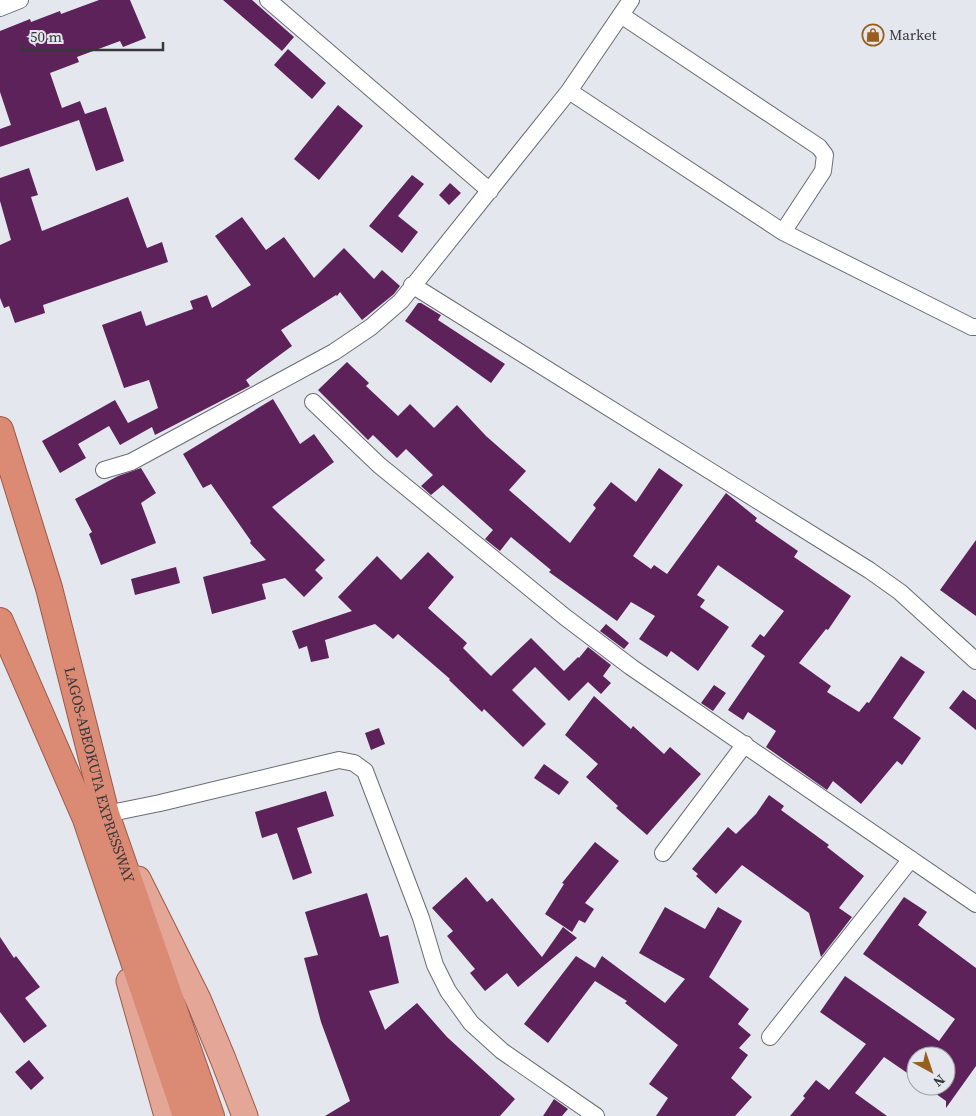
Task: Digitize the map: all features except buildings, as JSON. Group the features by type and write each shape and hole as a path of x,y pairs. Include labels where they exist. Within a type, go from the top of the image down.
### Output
{"highway":[{"name":"LAGOS-ABEOKUTA EXPRESSWAY","path":"0,430 49,588 96,817 186,1116"},
{"name":"LAGOS-ABEOKUTA EXPRESSWAY","path":"0,621 96,817 211,1116"}],"main road":[{"path":"96,817 167,1116"},
{"path":"96,817 198,999 245,1116"}],"street":[{"path":"0,8 20,0"},
{"path":"268,0 490,191"},
{"path":"104,470 131,462 334,352 371,327 393,308 490,191 568,91 631,0"},
{"path":"621,15 819,147 825,155 823,170 783,232"},
{"path":"568,91 783,232 972,327 976,327"},
{"path":"412,286 869,570 900,592 976,662"},
{"path":"313,402 379,465 565,617 632,667 976,904"},
{"path":"663,853 744,744"},
{"path":"96,817 160,804 339,760 354,763 364,771 421,918 435,965 448,991 471,1023 502,1051 596,1116"},
{"path":"770,1037 911,858"}],"place":[{"name":"Market","path":"873,35"}]}
